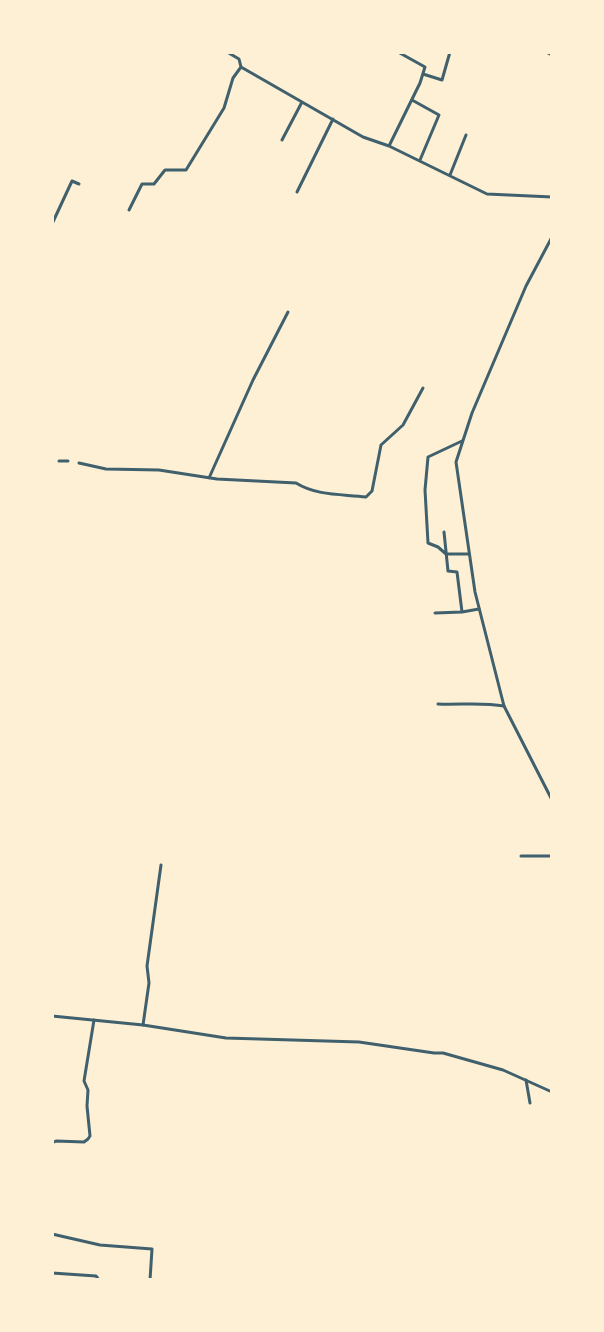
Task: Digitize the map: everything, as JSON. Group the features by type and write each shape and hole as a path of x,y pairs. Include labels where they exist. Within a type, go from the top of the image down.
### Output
{"street":[{"path":"227,52 238,59 241,67 363,137 420,160 487,194 552,197"},
{"path":"389,146 412,100 425,67 398,52"},
{"path":"423,74 442,80 450,52"},
{"path":"546,52 552,56"},
{"path":"129,210 142,184 154,184 165,170 186,170 224,108 233,78 241,67"},
{"path":"412,100 439,115 420,160"},
{"path":"282,140 302,102"},
{"path":"297,192 333,119"},
{"path":"450,175 466,135"},
{"path":"52,224 72,181 79,184"},
{"path":"552,237 522,297 472,412 456,462 479,609 504,706 552,800"},
{"path":"209,478 288,312"},
{"path":"79,463 106,469 159,470 209,478 296,483 307,490 340,496 366,497 372,491 381,445 403,425 423,388"},
{"path":"462,441 428,457 425,500 428,543 438,547 446,554 469,554"},
{"path":"59,461 68,461"},
{"path":"444,532 448,571 457,572 462,612"},
{"path":"435,614 479,609"},
{"path":"438,704 486,703 504,706"},
{"path":"521,856 552,856"},
{"path":"143,1025 149,983 147,966 161,865"},
{"path":"52,1016 143,1025 226,1038 359,1042 443,1053 503,1070 552,1092"},
{"path":"52,1143 56,1141 84,1142 90,1136 88,1090 84,1081 94,1020"},
{"path":"526,1080 530,1103"},
{"path":"52,1234 100,1245 152,1250 150,1280"},
{"path":"52,1273 96,1276 99,1280"}]}
